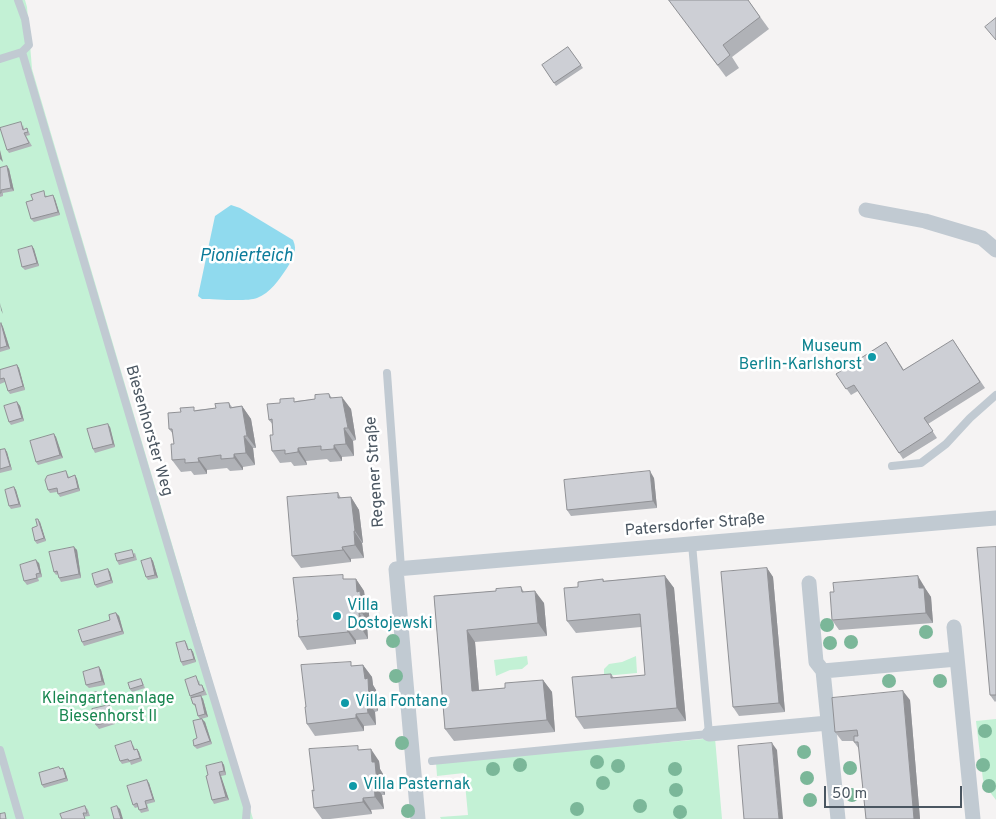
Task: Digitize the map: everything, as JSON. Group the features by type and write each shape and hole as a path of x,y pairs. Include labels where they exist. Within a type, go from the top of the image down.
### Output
{"street":[{"path":"866,210 925,221 982,238 996,250"},
{"name":"Patersdorfer Straße","path":"399,569 996,518"},
{"name":"Regener Straße","path":"399,569 418,819"},
{"path":"809,583 816,662 823,671 838,819"},
{"path":"954,627 972,819"},
{"path":"823,671 957,659"},
{"path":"709,734 828,724"}],"lane":[{"path":"0,59 22,52 29,45 25,19 18,0"},
{"name":"Biesenhorster Weg","path":"22,52 247,807 246,819"},
{"name":"Regener Straße","path":"386,374 399,569"},
{"path":"892,466 921,463 946,444 970,418 996,395"},
{"path":"432,761 709,734 692,544"},
{"path":"0,750 20,819"}],"green space":[{"name":"Kleingartenanlage Biesenhorst II","path":"0,0 25,0 32,69 253,819 0,819"},
{"path":"527,656 528,664 522,669 510,670 496,676 494,660"},
{"path":"636,656 637,673 604,676 604,669 609,664 622,662"},
{"path":"996,719 996,800 983,780 976,721"},
{"path":"715,738 722,819 441,819 440,817 468,815 464,773 437,776 436,762"}],"water":[{"name":"Pionierteich","path":"231,205 240,208 293,240 294,254 287,268 262,296 246,300 202,299 198,296 215,216"}],"building":[{"path":"669,0 748,0 760,17 723,45 730,55 718,65"},
{"path":"996,18 996,40 985,27"},
{"path":"568,47 581,65 554,83 542,65"},
{"path":"21,122 23,130 27,128 28,132 24,133 29,143 7,150 0,128"},
{"path":"7,166 11,188 1,190 0,193 0,168"},
{"path":"44,191 45,197 53,195 58,212 31,219 26,202 33,200 31,195"},
{"path":"32,246 37,263 22,267 18,250"},
{"path":"0,324 7,346 0,348"},
{"path":"953,340 980,382 924,418 933,431 899,453 854,385 846,389 836,374 886,342 903,370"},
{"path":"17,365 23,386 8,391 4,378 0,379 0,370"},
{"path":"329,394 330,398 342,397 348,428 344,428 346,444 334,445 334,449 321,450 321,446 298,448 298,452 285,454 285,450 272,451 270,435 273,435 272,419 269,420 267,404 280,403 280,399 294,398 294,402 315,399 315,395"},
{"path":"17,402 22,418 9,422 4,406"},
{"path":"229,403 230,408 242,406 247,436 244,436 246,453 234,454 234,458 221,459 221,455 198,458 199,462 185,463 185,459 172,460 171,444 174,444 172,429 169,429 168,413 181,412 180,408 194,407 194,411 216,408 215,404"},
{"path":"108,424 113,444 93,449 87,429"},
{"path":"54,434 60,455 36,462 30,441"},
{"path":"5,449 10,466 0,469 0,450"},
{"path":"66,471 68,478 75,475 78,488 58,494 57,488 48,490 45,480 47,476"},
{"path":"650,471 653,501 567,510 564,480"},
{"path":"14,487 19,504 9,506 5,490"},
{"path":"338,493 338,498 351,497 355,545 342,547 343,550 292,556 287,497"},
{"path":"36,519 38,519 44,538 35,541 32,528 37,526"},
{"path":"74,547 79,574 59,578 57,571 54,572 49,552"},
{"path":"996,547 996,695 990,695 977,548"},
{"path":"132,550 134,557 117,561 115,554"},
{"path":"151,558 155,575 146,577 141,561"},
{"path":"36,560 40,573 36,574 37,578 24,581 20,565"},
{"path":"767,568 779,703 733,707 721,572"},
{"path":"108,569 111,580 95,585 92,574"},
{"name":"Villa Dostojewski","path":"343,575 343,579 356,579 357,592 360,591 362,613 359,613 360,626 347,628 348,632 299,637 293,578"},
{"path":"665,576 677,708 576,717 572,677 611,674 611,678 645,675 640,614 567,621 564,588 578,587 578,582 603,579 603,581"},
{"path":"918,576 919,588 924,588 926,613 832,620 830,592 834,592 833,583"},
{"path":"521,587 522,592 535,591 538,623 467,630 472,691 505,688 505,683 543,680 547,720 445,729 434,596"},
{"path":"116,613 122,631 82,642 78,630 110,620 109,615"},
{"path":"185,641 188,650 191,649 194,659 181,662 176,643"},
{"name":"Villa Fontane","path":"351,662 351,666 363,665 365,679 368,678 369,699 366,699 368,713 356,714 356,718 307,724 301,665"},
{"path":"99,667 102,681 86,685 83,672"},
{"path":"196,676 199,685 202,685 204,691 190,696 185,680"},
{"path":"141,679 143,685 130,689 128,683"},
{"path":"903,691 914,819 866,819 858,742 854,742 854,736 858,736 857,730 835,732 832,698"},
{"path":"97,692 98,698 91,700 89,694"},
{"path":"201,696 205,714 198,716 195,704 193,704 191,698"},
{"path":"109,705 113,721 96,725 92,709"},
{"path":"202,719 210,741 194,746 193,740 197,738 193,721"},
{"path":"131,741 134,750 137,749 140,758 120,761 115,746"},
{"path":"772,743 779,819 744,819 738,746"},
{"name":"Villa Pasternak","path":"358,746 358,750 371,749 372,762 375,762 377,783 374,783 375,797 363,798 363,802 314,808 309,749"},
{"path":"222,762 224,771 219,772 226,797 212,800 206,776 208,775 206,766"},
{"path":"59,767 60,769 63,768 66,778 42,785 39,773"},
{"path":"147,780 153,799 145,801 147,808 139,810 137,803 133,805 127,786"},
{"path":"85,806 87,813 83,813 85,819 62,819 60,814"},
{"path":"117,806 121,819 114,819 111,808"},
{"path":"5,813 6,819 0,819 0,814"}],"place":[{"name":"Museum Berlin-Karlshorst","path":"872,357"},
{"name":"Villa Dostojewski","path":"337,616"},
{"name":"Villa Fontane","path":"345,703"},
{"name":"Villa Pasternak","path":"353,786"}]}
